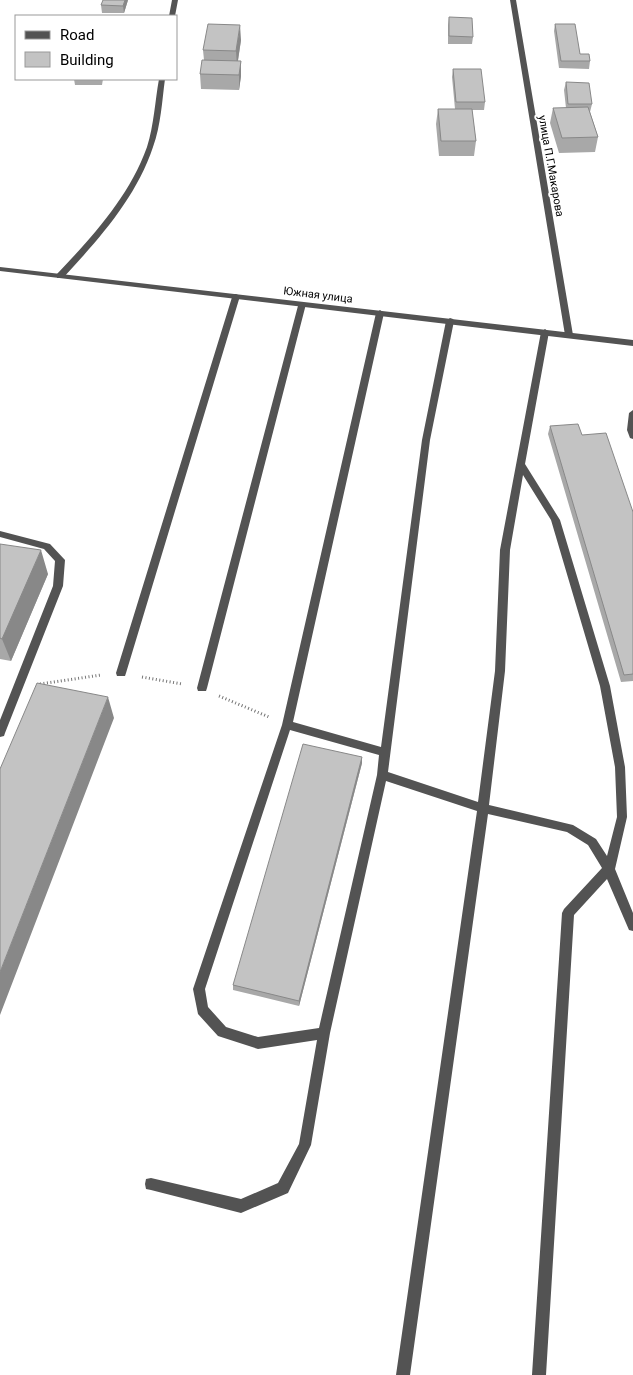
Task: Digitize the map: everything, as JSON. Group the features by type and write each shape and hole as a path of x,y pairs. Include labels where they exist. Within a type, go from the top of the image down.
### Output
{"street":[{"path":"172,15 175,0"},
{"name":"улица П.Г.Макарова","path":"513,0 569,335"},
{"path":"60,276 100,234 132,190 150,146 162,80"},
{"name":"Южная улица","path":"0,269 633,342"},
{"path":"121,673 236,296"},
{"path":"202,688 302,304"},
{"path":"324,1033 258,1043 222,1032 202,1010 199,989 288,725 380,313"},
{"path":"151,1184 241,1206 284,1188 305,1145 324,1033 382,776 383,752 426,440 450,321"},
{"path":"403,1375 484,808 500,671 505,550 544,332"},
{"path":"633,413 631,430 633,436"},
{"path":"521,464 555,520 605,686 620,767 622,817 609,869 568,913 538,1375"},
{"path":"0,534 47,546 60,560 58,586 0,733"},
{"path":"288,725 383,752"},
{"path":"382,776 484,808 569,828 592,842 609,869 633,926"}],"path":[{"path":"19,686 121,673 202,688 288,725"}],"building":[{"path":"103,0 125,0 123,6 101,5"},
{"path":"449,17 472,18 473,37 449,36"},
{"path":"208,24 240,25 236,51 203,50"},
{"path":"555,24 575,24 580,54 589,54 590,61 561,61"},
{"path":"202,60 241,61 239,75 200,74"},
{"path":"453,69 481,69 485,102 456,102"},
{"path":"566,82 589,83 592,104 568,104"},
{"path":"588,107 598,137 562,138 553,108"},
{"path":"438,109 472,109 476,141 441,141"},
{"path":"578,424 582,435 606,433 633,512 633,674 624,675 550,426"},
{"path":"0,544 41,550 2,639 0,638"},
{"path":"37,683 108,697 0,972 0,769"},
{"path":"303,744 362,757 299,1001 233,985"}]}
